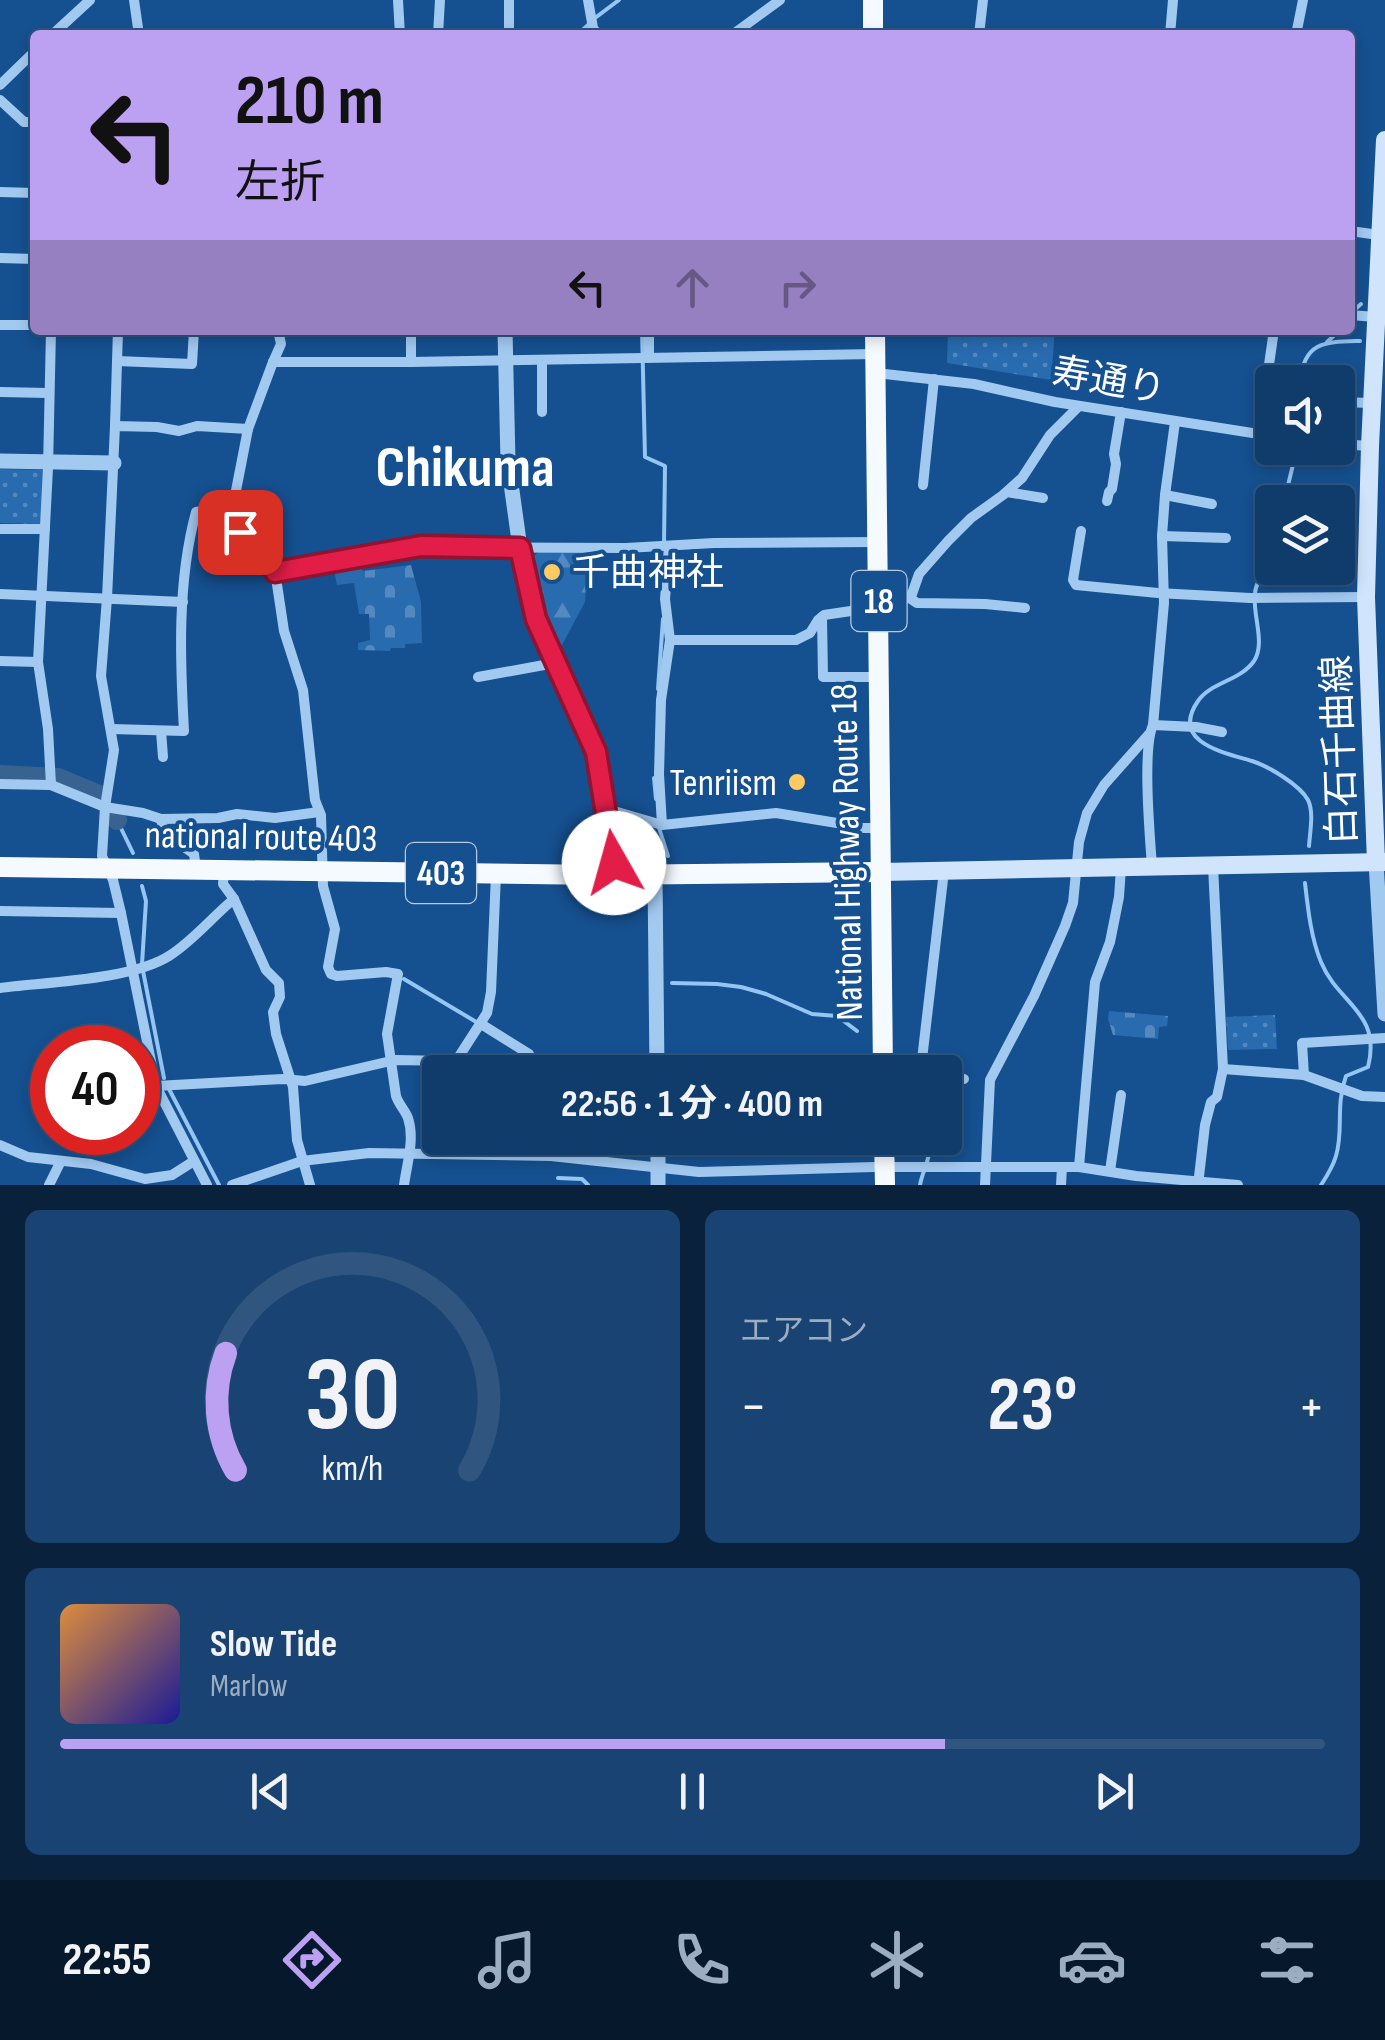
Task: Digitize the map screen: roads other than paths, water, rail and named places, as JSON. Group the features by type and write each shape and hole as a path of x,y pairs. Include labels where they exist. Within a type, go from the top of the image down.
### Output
{"highway":[{"path":"872,0 873,30"},
{"name":"National Highway Route 18","path":"875,335 883,1055"},
{"name":"national route 403","path":"0,866 613,875 882,872"}],"main road":[{"name":"白石千曲線","path":"882,872 1381,862 1373,655 1366,597 1372,574 1374,483 1370,446 1385,140"}],"street":[{"path":"57,30 90,0"},
{"path":"134,0 139,30"},
{"path":"398,0 400,30"},
{"path":"438,30 440,0"},
{"path":"509,0 509,30"},
{"path":"588,0 594,27"},
{"path":"739,30 780,0"},
{"path":"980,30 983,0"},
{"path":"1170,30 1173,0"},
{"path":"1297,30 1303,0"},
{"path":"0,85 30,57"},
{"path":"0,100 24,122 30,122"},
{"path":"0,192 30,193"},
{"path":"1355,230 1382,222"},
{"path":"0,258 30,258"},
{"path":"1355,315 1376,317"},
{"path":"0,324 30,325"},
{"path":"50,335 46,530 38,662 51,779"},
{"path":"118,335 101,676 114,750 102,856 121,913 143,1025"},
{"path":"117,361 192,364 194,335"},
{"path":"279,335 282,344 248,429 233,506 240,532 266,553 275,572 284,631 303,690 319,812 323,886 335,928 328,967 331,974 345,976 398,974 387,1034 396,1096 408,1116 412,1148 404,1185"},
{"path":"410,335 410,362"},
{"path":"505,335 508,462 520,548 536,619 594,743 607,809 613,875"},
{"path":"645,358 648,335"},
{"path":"1269,365 1273,335"},
{"name":"寿通り","path":"273,362 645,358 876,364 1079,406 1255,433"},
{"path":"542,360 542,412"},
{"path":"923,485 934,379"},
{"path":"0,392 48,392"},
{"path":"1355,403 1372,404"},
{"path":"670,640 796,640 810,633 822,617 908,597 919,574 983,508 1022,478 1050,435 1079,406"},
{"path":"1108,501 1121,412"},
{"path":"1152,867 1148,767 1164,592 1165,495 1175,422"},
{"path":"115,426 179,431 197,426 248,429"},
{"path":"1355,445 1370,446"},
{"path":"0,461 114,463"},
{"path":"1007,492 1044,498"},
{"path":"1165,495 1212,504"},
{"path":"111,729 184,731 183,578 196,512 233,506"},
{"path":"0,529 46,530"},
{"path":"1081,531 1080,562 1073,580 1076,585 1255,598 1366,597"},
{"path":"1162,536 1226,538"},
{"path":"275,572 421,546 878,542"},
{"path":"662,824 661,700 670,640 664,546"},
{"path":"0,594 183,602"},
{"path":"908,597 916,603 1025,608"},
{"path":"822,617 823,677 880,677"},
{"path":"0,662 38,662"},
{"path":"478,678 556,663"},
{"path":"986,1185 990,1080 1065,926 1072,903 1079,842 1090,806 1152,729 1192,727 1222,732"},
{"path":"161,731 163,757"},
{"path":"0,784 51,779 105,808 161,819 237,814 275,818 319,812"},
{"path":"607,809 654,824 776,814 850,828 881,828"},
{"path":"161,819 164,833 194,854 196,870"},
{"path":"1381,862 1385,1014"},
{"path":"1198,1183 1205,1125 1211,1102 1217,1098 1223,1069 1213,866"},
{"path":"1079,1168 1095,982 1110,942 1121,868"},
{"path":"224,870 223,884 234,899 263,965 279,984 280,997 273,1012 276,1034 290,1080 297,1140 310,1185"},
{"path":"920,1055 944,870"},
{"path":"160,1086 304,1081 390,1062 458,1058 487,1013 492,992 496,874"},
{"path":"655,875 657,1055"},
{"path":"0,988 132,972 170,956 234,899"},
{"path":"0,911 121,913"},
{"path":"481,1024 529,1055"},
{"path":"1304,1075 1302,1043 1375,1039"},
{"path":"1223,1069 1304,1075 1362,1096 1385,1097"},
{"path":"160,1094 208,1185"},
{"path":"1110,1172 1120,1095"},
{"path":"0,1145 28,1157 91,1164 145,1179 172,1175 194,1161"},
{"path":"232,1185 302,1161 368,1153 551,1156 722,1172 885,1176 924,1167 1062,1167 1238,1185"},
{"path":"658,1155 658,1185"},
{"path":"49,1185 61,1161"},
{"path":"1061,1185 1062,1167"}],"waterway":[{"path":"595,18 619,0"},
{"path":"582,30 588,25"},
{"path":"1355,309 1361,304"},
{"path":"642,335 645,457 665,466 664,544"},
{"path":"1327,342 1335,335"},
{"path":"1303,365 1318,347 1360,341"},
{"path":"1288,485 1293,465"},
{"path":"1257,585 1259,646 1254,661 1198,701 1191,715 1191,727 1204,744 1266,767 1304,794 1310,805 1309,846"},
{"path":"658,689 663,619"},
{"path":"0,775 58,778 99,795"},
{"path":"654,778 656,799"},
{"path":"114,816 117,820"},
{"path":"117,820 133,853"},
{"path":"659,828 668,856"},
{"path":"1305,883 1312,933 1321,962 1364,1021 1371,1048 1368,1067 1346,1076 1338,1146 1321,1185"},
{"path":"142,886 146,901 142,964"},
{"path":"143,971 164,1078"},
{"path":"404,979 478,1023"},
{"path":"672,983 741,987 812,1014 837,1016 857,1031"},
{"path":"169,1089 219,1185"},
{"path":"920,1185 929,1155"},
{"path":"558,1178 582,1179 588,1185"}],"place":[{"name":"千曲神社","path":"552,572"},
{"name":"Tenriism","path":"797,782"}],"district":[{"name":"Chikuma","path":"465,466"}]}
